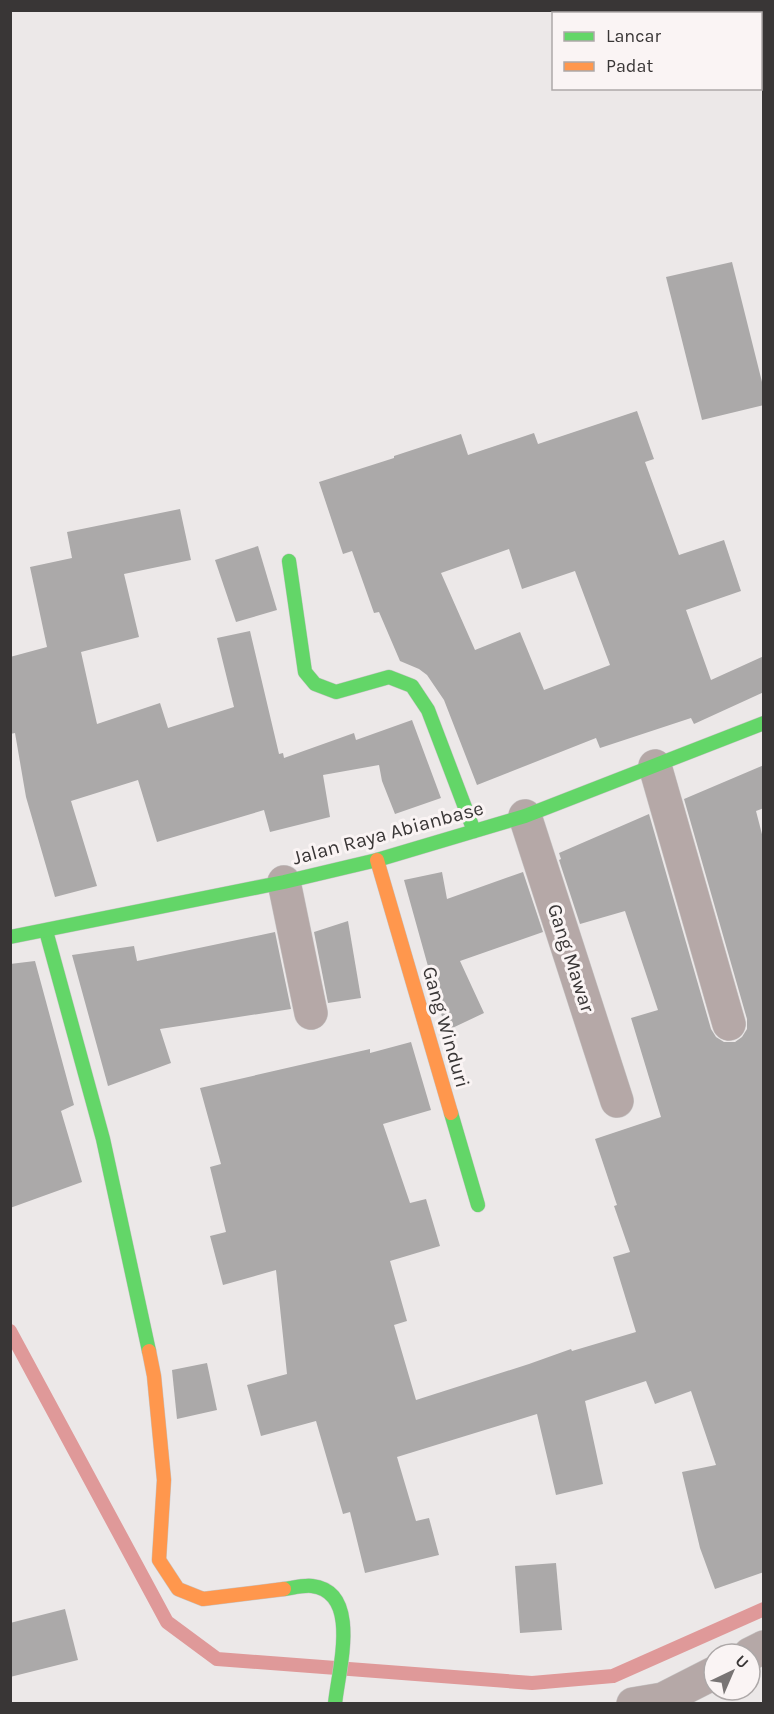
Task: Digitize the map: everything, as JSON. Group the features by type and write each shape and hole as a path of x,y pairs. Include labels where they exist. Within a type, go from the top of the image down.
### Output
{"street":[{"path":"289,561 305,672 315,684 336,692 389,677 411,686 428,710 474,831"},
{"name":"Jalan Raya Abianbase","path":"10,937 284,882 377,860 525,816 764,723"},
{"path":"655,766 729,1024"},
{"name":"Gang Mawar","path":"525,816 617,1101"},
{"name":"Gang Winduri","path":"377,860 478,1205"},
{"path":"284,882 311,1013"},
{"path":"46,931 103,1139 154,1376 164,1480 159,1560 178,1589 203,1599 311,1586 323,1587 338,1600 344,1630 335,1700"},
{"path":"633,1704 663,1699 702,1679"}],"building":[{"path":"732,262 764,390 764,405 702,420 666,277"},
{"path":"637,411 654,459 645,462 679,555 724,540 741,591 686,610 711,680 764,656 764,692 694,724 691,718 600,748 596,738 477,785 444,700 427,675 400,661 379,612 374,613 352,551 343,554 319,482 461,434 468,455 534,433 538,444","holes":["509,549 522,589 575,571 610,665 544,690 520,632 475,650 441,573"]},
{"path":"180,509 191,560 124,574 139,637 81,652 97,724 160,703 168,728 234,707 217,638 250,631 279,754 283,753 284,758 354,733 356,740 412,720 441,798 395,814 382,781 379,765 323,775 330,817 270,832 264,810 157,842 138,780 71,801 97,886 55,897 26,797 15,733 10,734 10,657 47,647 30,567 72,558 67,532"},
{"path":"258,546 277,610 236,622 215,560"},
{"path":"764,765 764,808 756,811 764,842 764,1572 715,1589 700,1548 682,1472 716,1465 691,1391 655,1404 646,1381 585,1401 603,1484 556,1495 537,1414 397,1457 416,1521 429,1518 439,1555 365,1573 350,1512 343,1514 316,1421 261,1436 247,1385 287,1374 276,1270 223,1285 210,1236 226,1232 210,1167 221,1164 200,1088 370,1049 370,1053 411,1042 431,1110 383,1124 410,1203 426,1199 440,1246 390,1261 407,1321 394,1325 416,1400 571,1349 572,1351 636,1332 613,1257 630,1252 595,1139 661,1117 631,1018 658,1010 625,911 580,924 559,860 561,859 559,853 649,814 711,1029 716,1037 724,1042 735,1042 747,1029 747,1019 684,799"},
{"path":"442,872 447,899 523,872 543,932 460,961 484,1013 446,1031 404,880"},
{"path":"348,921 361,998 328,1003 314,932"},
{"path":"275,932 291,1009 160,1029 171,1063 108,1086 72,955 134,946 137,961"},
{"path":"35,961 74,1105 61,1111 82,1182 10,1208 10,964"},
{"path":"207,1363 217,1410 177,1419 172,1370"},
{"path":"556,1563 562,1630 520,1633 515,1566"},
{"path":"65,1609 78,1660 10,1677 10,1623"}],"waterway":[{"path":"10,1331 167,1622 217,1659 532,1683 613,1676 764,1609"}],"traffic: fast":[{"path":"289,561 305,672 315,684 336,692 389,677 412,686 428,710 474,831"},
{"path":"10,937 284,882 377,860 525,816 764,723"},
{"path":"46,931 103,1139 149,1351"},
{"path":"451,1113 478,1205"},
{"path":"284,1589 312,1586 327,1591 337,1602 342,1617 343,1635 335,1704"}],"traffic: slow":[{"path":"377,860 451,1113"},
{"path":"149,1351 154,1376 164,1480 159,1560 178,1589 203,1599 284,1589"}]}
